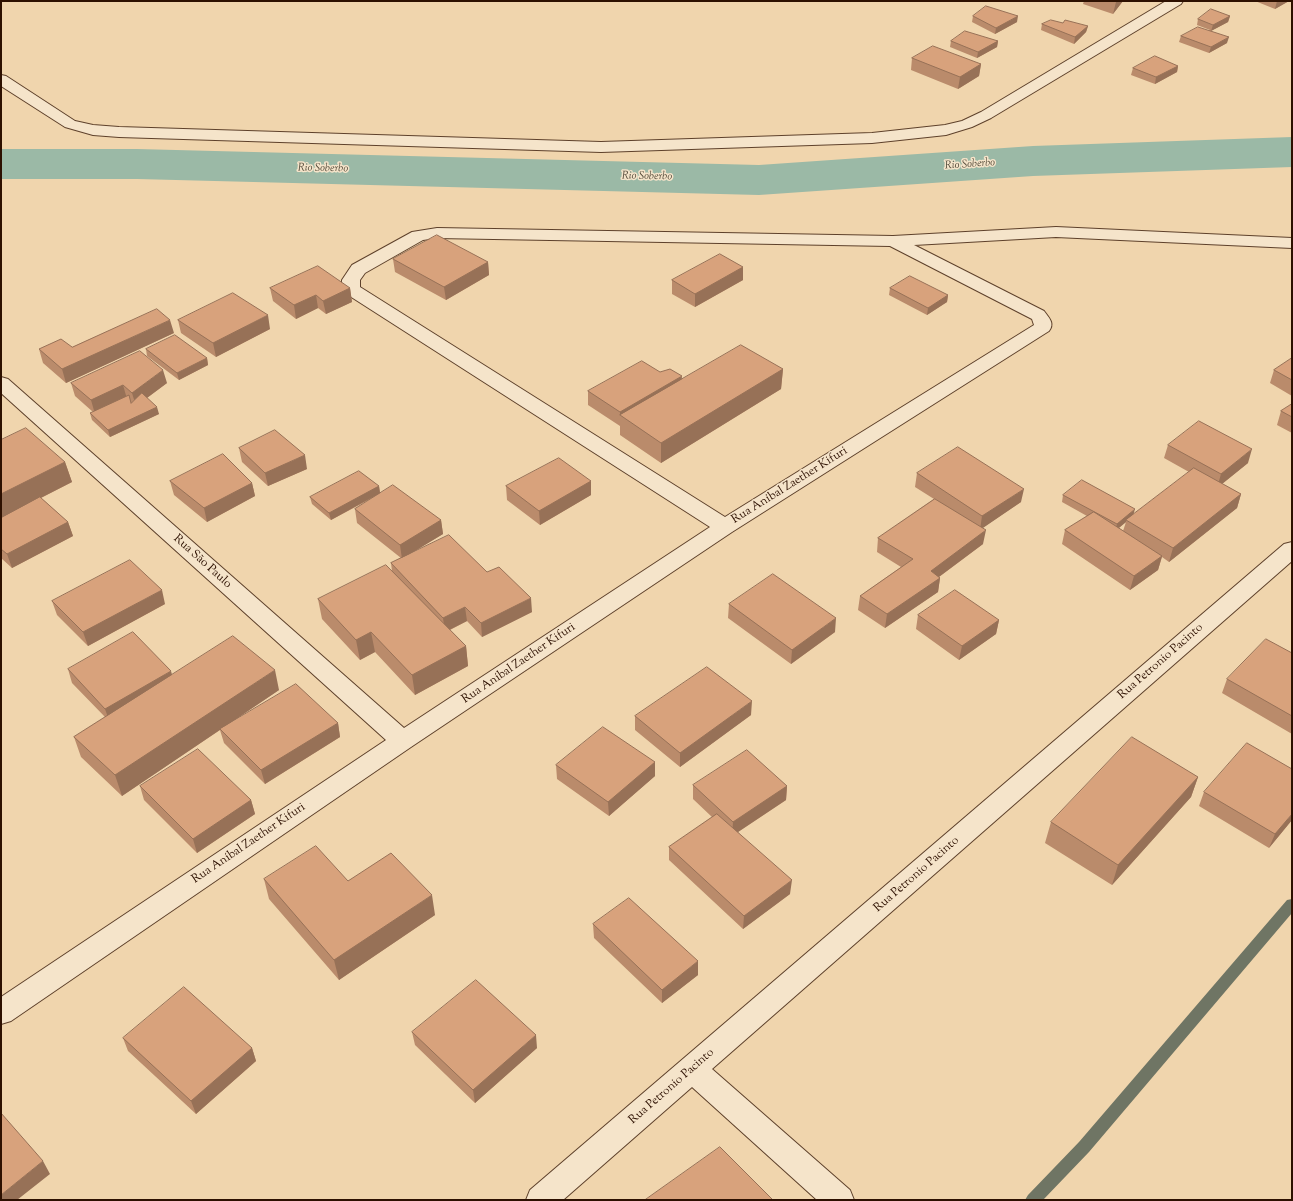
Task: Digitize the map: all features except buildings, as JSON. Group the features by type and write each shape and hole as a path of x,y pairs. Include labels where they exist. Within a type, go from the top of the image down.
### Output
{"street":[{"path":"1,79 70,124 93,130 119,132 601,147 872,138 946,130 967,124 986,115 1176,1"},
{"path":"725,527 351,289 351,280 358,269 418,236 437,233 893,241 1056,232 1292,242"},
{"name":"Rua Aníbal Zaether Kifuri","path":"2,1008 725,527 1043,327 1044,322 1038,315 893,241"},
{"name":"Rua São Paulo","path":"1,383 403,741"},
{"name":"Rua Petronio Pacinto","path":"541,1200 1292,549"},
{"path":"692,1069 839,1200"}],"waterway":[{"name":"Rio Soberbo","path":"1,164 137,164 759,180 1033,161 1292,152"},
{"path":"1033,1200 1084,1147 1292,904"}]}
